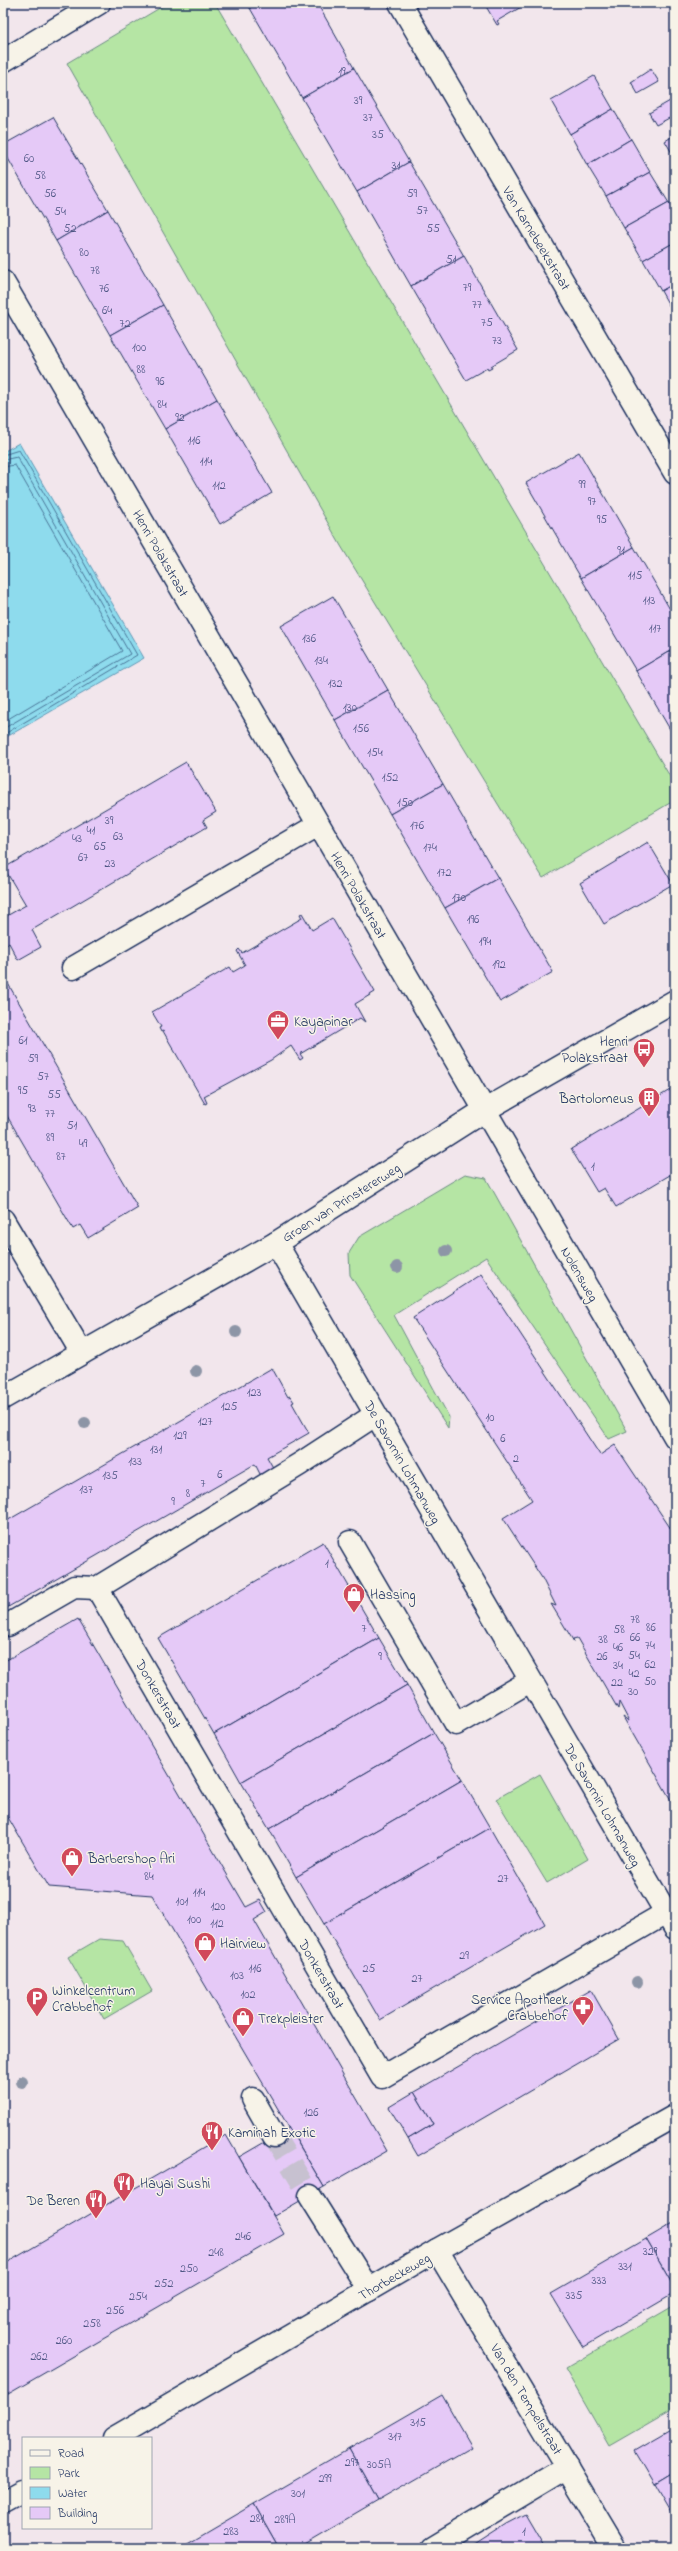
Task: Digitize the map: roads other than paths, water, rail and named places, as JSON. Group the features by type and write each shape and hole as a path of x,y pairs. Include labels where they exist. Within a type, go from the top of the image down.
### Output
{"street":[{"path":"3,61 99,3"},
{"name":"Van Karnebeekstraat","path":"400,3 675,473"},
{"name":"Henri Polakstraat","path":"3,282 318,825 486,1110"},
{"path":"73,968 318,825"},
{"name":"Groen van Prinstererweg","path":"3,1398 276,1243 486,1110 675,1001"},
{"name":"Nolensweg","path":"486,1110 675,1437"},
{"path":"3,1220 82,1353"},
{"name":"De Savornin Lohmanweg","path":"276,1243 671,1921"},
{"path":"8,1625 74,1587 97,1588 300,1464 375,1415"},
{"path":"350,1542 456,1724 530,1681"},
{"name":"Donkerstraat","path":"97,1588 382,2077 671,1921"},
{"path":"253,2099 274,2136"},
{"name":"Thorbeckeweg","path":"116,2437 437,2250 675,2116"},
{"path":"310,2196 369,2290"},
{"name":"Van den Tempelstraat","path":"437,2250 615,2548"},
{"path":"432,2548 567,2467"},
{"path":"3,2502 22,2492"}],"water":[{"path":"19,443 144,658 3,739 3,452"}],"tunnel":[{"path":"274,2136 310,2196"}],"place":[{"name":"Kayapinar","path":"278,1040"},
{"name":"Henri Polakstraat","path":"644,1068"},
{"name":"Bartolomeus","path":"649,1118"},
{"name":"Hassing","path":"354,1614"},
{"name":"Barbershop Ari","path":"72,1878"},
{"name":"Hairview","path":"205,1962"},
{"name":"Winkelcentrum Crabbehof","path":"37,2018"},
{"name":"Service Apotheek Crabbehof","path":"583,2026"},
{"name":"Trekpleister","path":"243,2038"},
{"name":"Kaminah Exotic","path":"212,2152"},
{"name":"Hayai Sushi","path":"124,2202"},
{"name":"De Beren","path":"96,2220"}]}
